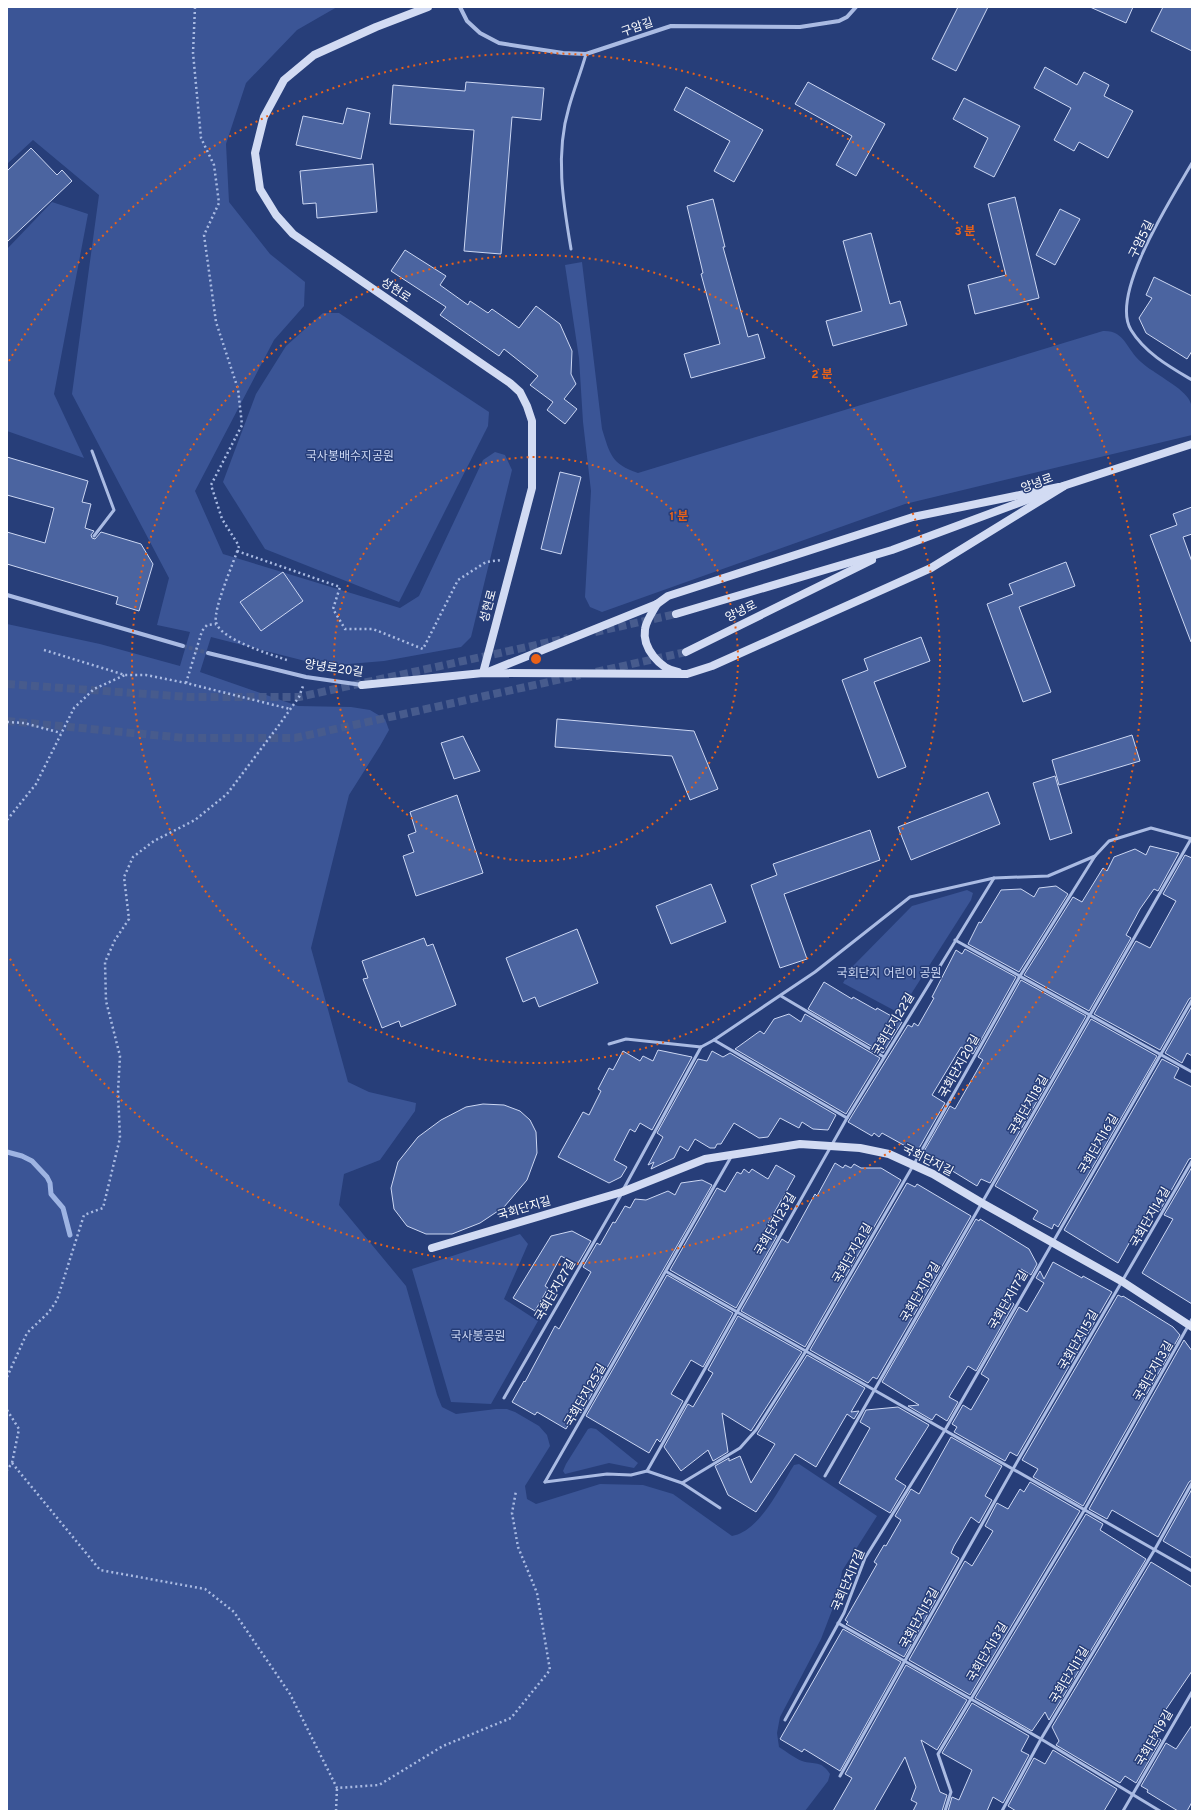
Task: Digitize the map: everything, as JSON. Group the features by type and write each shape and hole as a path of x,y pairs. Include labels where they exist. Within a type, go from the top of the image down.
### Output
{"main road":[{"name":"성현로","path":"428,7 376,27 314,55 284,80 264,117 255,153 260,189 276,215 293,234 510,383 520,392 527,406 532,421 532,488 483,674"},
{"name":"양녕로","path":"676,614 892,550 1064,486 1192,444"},
{"path":"483,674 657,604 668,596 913,517 1064,486"},
{"path":"483,674 687,674 712,666 931,568 1064,486"},
{"name":"양녕로","path":"686,652 892,550"},
{"path":"657,604 645,629 648,650 669,670 687,674"},
{"name":"양녕로20길","path":"362,686 483,674"},
{"name":"국회단지길","path":"432,1248 622,1192 706,1159 800,1144 860,1148 889,1154 914,1164 1123,1282 1191,1324"}],"street":[{"name":"구암길","path":"460,7 467,21 480,33 499,43 563,53 586,54 671,26 800,26 839,21 848,17 856,7"},
{"path":"7,595 183,646"},
{"name":"양녕로20길","path":"208,653 306,677 362,686"}],"lane":[{"path":"571,249 562,197 562,155 569,107 586,54"},
{"name":"구암5길","path":"1192,163 1144,249 1128,295 1127,316 1130,330 1147,349 1192,380"},
{"path":"92,451 114,510 94,536"},
{"path":"622,1192 701,1047 781,996 815,972 910,897 994,878 1048,876 1095,856 1109,841 1151,828 1192,839"},
{"name":"국회단지18길","path":"982,1203 1192,839"},
{"name":"국회단지20길","path":"914,1164 1020,976 1095,856"},
{"name":"국회단지22길","path":"830,1146 994,878"},
{"path":"955,940 1192,1072"},
{"path":"781,996 884,1057"},
{"name":"국회단지16길","path":"1051,1242 1192,1000"},
{"path":"609,1044 626,1039 701,1047"},
{"path":"714,1040 847,1118"},
{"name":"국회단지23길","path":"647,1471 830,1146"},
{"name":"국회단지25길","path":"647,1471 631,1475 607,1474 545,1482 667,1272 732,1156"},
{"name":"국회단지14길","path":"1123,1282 1192,1161"},
{"name":"국회단지21길","path":"682,1483 740,1448 756,1430 806,1351 914,1164"},
{"name":"국회단지27길","path":"504,1398 622,1192"},
{"name":"국회단지19길","path":"825,1476 982,1203"},
{"name":"국회단지17길","path":"784,1720 844,1613 865,1558 945,1430 1051,1242"},
{"path":"667,1272 1192,1571"},
{"name":"국회단지15길","path":"840,1776 1013,1469 1123,1282"},
{"name":"국회단지13길","path":"945,1811 951,1792 938,1754 1084,1509 1191,1324"},
{"path":"647,1471 682,1483 720,1508"},
{"name":"국회단지11길","path":"1002,1811 1041,1739 1155,1549 1192,1483"},
{"path":"838,1623 1041,1739 1160,1811"},
{"name":"국회단지9길","path":"1123,1811 1192,1692"}],"path":[{"path":"195,7 193,53 201,138 214,166 219,203 204,235 216,322 238,389 242,425 211,485 222,519 239,546 219,602 215,616 216,624 221,631 251,647 292,662"},
{"path":"237,551 340,587 332,609 345,629 373,629 423,649 458,580 486,562 513,558"},
{"path":"186,683 202,631 207,625 216,624"},
{"path":"44,650 125,675 146,675 186,683 290,710"},
{"path":"7,820 36,784 74,708 94,689 125,675"},
{"path":"7,1378 27,1333 49,1312 58,1300 84,1215 103,1208 120,1138 118,1092 120,1056 106,1002 105,962 115,940 129,919 124,877 133,857 154,841 195,820 228,794 299,697 306,677"},
{"path":"7,722 24,723 62,733"},
{"path":"7,1410 19,1429 12,1463 7,1470"},
{"path":"12,1463 100,1570 161,1583 205,1590 234,1612 290,1694 337,1788 336,1811"},
{"path":"337,1788 379,1785 443,1746 511,1718 550,1670 537,1593 518,1547 512,1513 516,1491"}],"green space":[{"path":"7,7 337,7 297,30 246,83 226,144 229,202 270,254 305,282 304,306 274,340 195,491 223,554 400,608 419,596 483,460 495,452 505,455 512,470 471,637 461,647 384,661 325,666 211,637 200,672 298,706 351,707 370,710 385,719 389,730 349,795 311,948 348,1082 369,1092 416,1103 415,1111 380,1160 344,1174 339,1205 406,1286 437,1395 442,1407 456,1414 507,1409 539,1426 547,1435 550,1446 525,1486 527,1499 536,1504 600,1484 643,1485 673,1494 732,1536 752,1526 776,1496 794,1465 799,1464 877,1516 842,1571 839,1592 821,1639 780,1717 777,1733 779,1747 802,1761 821,1765 830,1774 828,1781 805,1811 7,1811 7,624 100,644 180,666 190,632 157,625 169,578 72,394 99,195 33,140 7,164"},
{"path":"52,202 88,214 54,394 84,458 7,431 7,249"},
{"path":"582,262 602,429 610,452 617,462 629,470 638,473 1103,331 1116,334 1121,337 1141,362 1184,393 1192,406 1192,435 905,504 602,612 590,607 585,597 591,491 583,422 579,358 565,265"},
{"name":"국사봉배수지공원","path":"323,313 339,313 489,412 488,426 399,602 265,549 223,482 256,394 286,346"},
{"name":"국회단지 어린이 공원","path":"967,890 973,893 971,900 899,1013 843,983 852,967 912,906"},
{"name":"국사봉공원","path":"520,1234 528,1244 504,1299 538,1321 491,1404 451,1402 412,1269"},
{"path":"588,1429 596,1429 638,1463 634,1468 609,1463 565,1474 563,1471 566,1464"}],"building":[{"path":"958,7 988,7 956,71 932,59"},
{"path":"1090,7 1133,7 1126,23"},
{"path":"1163,7 1192,7 1192,51 1151,31"},
{"path":"1045,67 1077,85 1084,72 1109,85 1104,96 1133,111 1108,158 1079,142 1074,151 1054,140 1071,108 1034,88"},
{"path":"466,82 544,88 541,120 512,117 501,254 464,251 474,130 390,124 393,85 465,91"},
{"path":"808,82 885,124 856,176 836,165 852,136 795,104"},
{"path":"686,87 763,130 734,182 714,171 730,141 674,110"},
{"path":"964,98 1020,126 994,177 974,167 988,138 953,119"},
{"path":"347,108 370,113 361,159 296,145 303,116 343,124"},
{"path":"31,148 57,175 62,170 72,181 7,242 7,171"},
{"path":"373,164 377,212 317,218 316,203 303,204 300,171"},
{"path":"1015,197 1039,298 975,314 968,285 1006,275 988,204"},
{"path":"713,199 725,247 723,247 748,337 758,334 765,358 691,378 684,354 720,344 701,274 703,273 687,206"},
{"path":"1060,209 1080,219 1055,265 1036,255"},
{"path":"871,233 890,304 900,301 907,325 833,346 826,321 862,311 843,241"},
{"path":"405,250 446,276 440,285 468,305 470,301 488,313 492,309 519,328 536,306 560,324 572,351 571,374 576,384 564,399 577,409 565,424 547,410 553,402 530,385 538,376 504,349 499,356 440,315 446,307 391,271"},
{"path":"1154,277 1192,296 1192,351 1187,359 1146,333 1139,318 1152,298 1146,295"},
{"path":"7,457 88,481 82,502 91,504 85,528 94,531 91,535 92,538 95,539 101,532 141,544 153,564 139,611 116,604 118,597 7,564 7,532 45,543 54,508 7,495"},
{"path":"560,472 581,477 561,554 541,549"},
{"path":"1192,507 1192,534 1183,537 1192,562 1191,642 1150,535 1177,525 1173,514"},
{"path":"1066,562 1075,586 1019,607 1051,692 1023,702 987,604 1013,594 1009,584"},
{"path":"283,572 303,601 261,631 240,602"},
{"path":"921,637 930,661 874,682 906,767 878,778 842,680 868,670 864,659"},
{"path":"557,719 694,731 718,789 690,800 672,756 555,747"},
{"path":"1132,735 1140,761 1059,785 1052,760"},
{"path":"463,736 480,771 454,779 441,743"},
{"path":"1055,776 1072,833 1050,840 1033,783"},
{"path":"988,792 1000,824 911,860 898,827"},
{"path":"457,795 483,873 416,896 403,856 414,852 408,835 416,832 410,812"},
{"path":"870,830 880,860 784,894 807,959 780,968 751,885 777,875 773,864"},
{"path":"1150,846 1179,853 1158,891 1154,889 1140,909 1126,935 1131,938 1089,1011 1024,975 1073,897 1082,902 1103,868 1107,871 1114,857 1135,849 1146,855"},
{"path":"1185,855 1192,858 1192,997 1189,999 1160,1050 1094,1014 1136,941 1150,948 1176,901 1163,894"},
{"path":"711,884 726,922 671,944 656,906"},
{"path":"1056,886 1068,894 1019,972 968,944 979,922 981,923 1001,890 1021,889 1034,897 1039,888"},
{"path":"577,929 598,983 539,1007 535,997 523,1002 506,958"},
{"path":"424,938 427,946 433,944 456,1005 401,1027 399,1021 382,1028 363,979 368,978 362,961"},
{"path":"965,949 1016,977 973,1054 961,1047 932,1095 945,1103 918,1150 910,1146 909,1148 882,1133 879,1137 874,1133 872,1136 848,1122 908,1025 912,1027 914,1023 918,1026 934,998 932,997 956,950 962,954"},
{"path":"1021,980 1086,1016 990,1183 981,1179 977,1186 923,1153 950,1106 955,1109 983,1060 978,1057"},
{"path":"824,982 852,999 853,997 876,1010 877,1008 902,1022 883,1053 808,1009"},
{"path":"1192,1006 1192,1056 1187,1053 1182,1063 1165,1053"},
{"path":"789,1014 801,1022 805,1014 880,1058 846,1114 735,1049 760,1031 764,1034 774,1019"},
{"path":"1091,1019 1157,1056 1058,1227 1054,1224 1052,1229 1033,1219 1038,1211 995,1186"},
{"path":"658,1050 692,1057 652,1130 640,1123 635,1132 630,1129 614,1160 627,1167 621,1177 609,1183 558,1157 583,1112 589,1115 601,1091 598,1089 609,1068 613,1070 623,1051 640,1061 643,1056 653,1061"},
{"path":"712,1051 723,1057 730,1053 836,1115 828,1130 813,1129 802,1122 799,1128 780,1118 768,1137 759,1138 734,1123 721,1144 717,1144 715,1148 710,1148 695,1139 688,1151 680,1146 674,1158 651,1169 654,1162 648,1165 663,1137 657,1133 698,1059 707,1061"},
{"path":"1162,1059 1179,1068 1174,1078 1192,1087 1192,1158 1189,1159 1159,1212 1150,1206 1118,1263 1064,1230"},
{"path":"483,1104 504,1105 520,1111 530,1120 536,1132 537,1153 527,1180 504,1207 480,1223 452,1234 426,1234 407,1226 394,1209 391,1188 398,1162 418,1137 441,1120 466,1107"},
{"path":"835,1163 843,1168 845,1165 851,1168 854,1164 861,1168 881,1168 901,1180 805,1347 741,1311 782,1239 788,1243 815,1194 817,1196"},
{"path":"776,1165 795,1176 765,1229 777,1236 736,1308 670,1270 717,1188 725,1192 737,1172 741,1174 744,1169 749,1173 752,1169 768,1179"},
{"path":"1192,1167 1192,1304 1142,1273 1173,1219 1164,1215"},
{"path":"702,1180 712,1185 581,1413 577,1410 566,1429 537,1412 535,1415 512,1402 524,1381 525,1382 555,1326 559,1329 591,1272 583,1267 597,1243 600,1245 613,1222 615,1223 625,1206 630,1208 635,1199 646,1200 668,1191 675,1195 681,1183"},
{"path":"907,1183 915,1187 917,1184 971,1216 877,1379 873,1377 868,1383 810,1350"},
{"path":"976,1219 979,1221 980,1219 1029,1249 1037,1264 1031,1275 1021,1269 1005,1298 1014,1304 976,1371 968,1366 949,1397 958,1402 947,1421 936,1414 932,1420 908,1406 919,1405 882,1382"},
{"path":"572,1231 591,1241 577,1265 561,1256 545,1286 548,1288 535,1311 513,1298 551,1236"},
{"path":"1053,1262 1112,1292 1017,1456 1010,1452 1005,1461 954,1432 957,1427 952,1424 963,1405 971,1410 989,1379 981,1374 1019,1307 1027,1312 1044,1283 1036,1278 1040,1271 1044,1279"},
{"path":"667,1275 733,1313 703,1367 691,1360 671,1394 683,1401 660,1442 657,1439 649,1453 586,1416"},
{"path":"1118,1295 1123,1296 1173,1327 1180,1335 1083,1506 1033,1477 1038,1469 1022,1460"},
{"path":"738,1316 802,1352 751,1431 722,1413 728,1452 713,1461 708,1450 681,1471 664,1447 688,1404 693,1407 713,1373 708,1370"},
{"path":"1184,1340 1192,1351 1192,1480 1189,1482 1158,1537 1112,1510 1107,1519 1089,1509"},
{"path":"807,1355 865,1388 851,1412 859,1411 854,1419 847,1414 816,1467 795,1454 756,1512 728,1495 715,1466 729,1458 729,1461 740,1456 751,1483 775,1444 757,1434"},
{"path":"898,1407 929,1425 895,1479 906,1486 890,1513 839,1483 870,1428 860,1422 866,1410"},
{"path":"951,1437 1002,1466 985,1496 992,1500 979,1523 971,1517 954,1546 951,1553 959,1558 904,1657 846,1624 848,1622 845,1620 877,1564 874,1562 884,1545 886,1546 901,1520 895,1516 911,1489 919,1494"},
{"path":"1030,1482 1080,1511 970,1695 909,1660 965,1561 972,1566 993,1531 985,1526 997,1503 1008,1509 1020,1489 1024,1492"},
{"path":"1192,1489 1192,1558 1163,1541"},
{"path":"1086,1514 1103,1524 1100,1530 1146,1559 1049,1720 1045,1712 1032,1731 975,1698"},
{"path":"1151,1562 1192,1587 1192,1671 1156,1724 1160,1726 1154,1736 1161,1740 1136,1783 1125,1776 1120,1783 1056,1745 1059,1741 1052,1727"},
{"path":"843,1629 901,1662 840,1771 804,1749 802,1752 780,1739"},
{"path":"906,1665 967,1700 937,1750 921,1740 940,1792 947,1795 942,1811 913,1811 917,1803 911,1800 916,1787 905,1757 874,1811 833,1811 852,1778 845,1774"},
{"path":"972,1703 1029,1736 1021,1751 1029,1755 1003,1803 993,1797 987,1811 948,1811 952,1797 959,1800 972,1770 942,1753"},
{"path":"1192,1725 1192,1802 1187,1811 1178,1811 1147,1792 1148,1790 1141,1786 1166,1743 1176,1749"},
{"path":"1053,1750 1117,1789 1104,1811 1016,1811 1008,1806 1034,1758 1045,1764"}],"waterway":[{"path":"7,1152 22,1156 32,1161 47,1177 50,1183 51,1194 63,1208 70,1235"}],"tunnel":[{"path":"595,632 676,614"},
{"path":"7,684 189,697 299,697 568,638"},
{"path":"183,646 208,653"},
{"path":"596,672 686,652"},
{"path":"7,721 185,738 295,738 580,675"}]}
